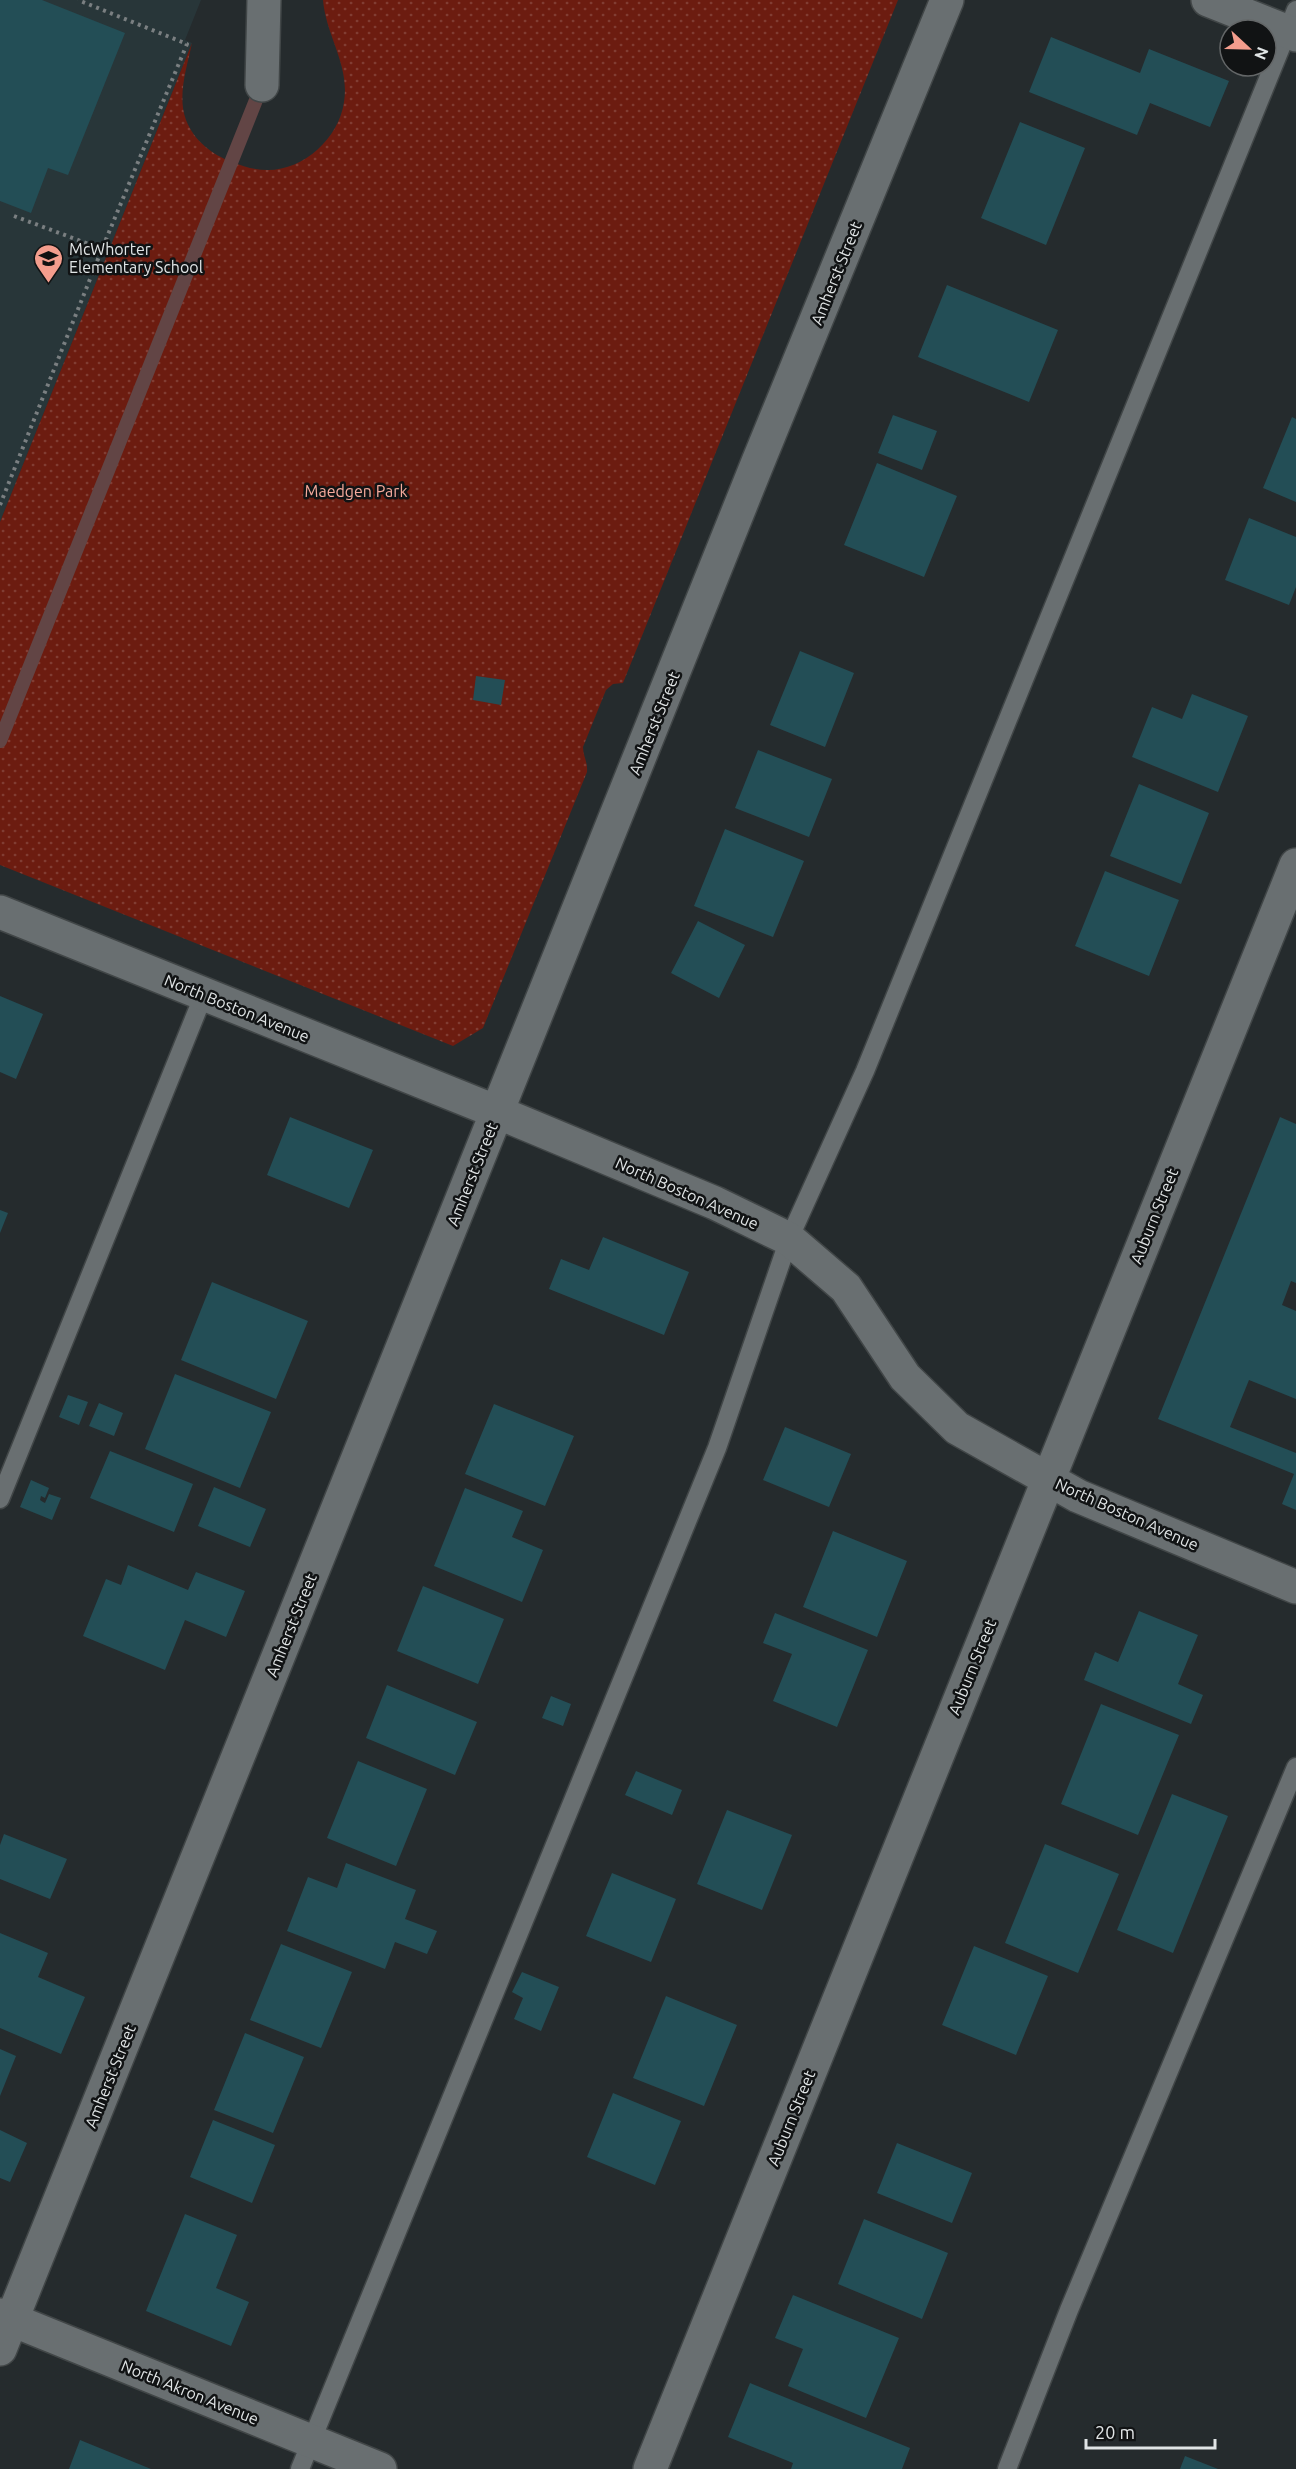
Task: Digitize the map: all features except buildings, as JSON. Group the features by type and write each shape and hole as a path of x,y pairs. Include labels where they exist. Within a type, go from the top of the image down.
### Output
{"street":[{"path":"262,85 264,0"},
{"name":"Amherst Street","path":"4,2328 947,0"},
{"path":"1208,0 1293,26"},
{"name":"Auburn Street","path":"650,2469 1296,866"},
{"name":"North Boston Avenue","path":"0,912 715,1203 789,1239 846,1288 905,1377 957,1428 1078,1496 1296,1587"},
{"name":"North Akron Avenue","path":"4,2328 306,2455 380,2469"}],"lane":[{"path":"306,2455 717,1448 789,1239 865,1071 1293,26"},
{"path":"0,1499 204,994"},
{"path":"1007,2469 1069,2310 1296,1767"}],"path":[{"path":"0,505 187,44 78,0"},
{"path":"14,216 102,249"}],"shaded area":[{"name":"McWhorter Elementary School","path":"0,0 201,0 185,40 192,43 0,522"}],"green space":[{"name":"Maedgen Park","path":"323,0 898,0 623,683 613,684 606,690 583,747 587,772 483,1028 453,1046 0,865 0,522 192,43 182,101 189,128 205,146 236,164 268,170 281,169 307,158 318,150 335,128 341,115 344,102 344,76 328,26"}],"waterway":[{"path":"0,741 262,85"}],"place":[{"name":"McWhorter Elementary School","path":"48,284"}]}
